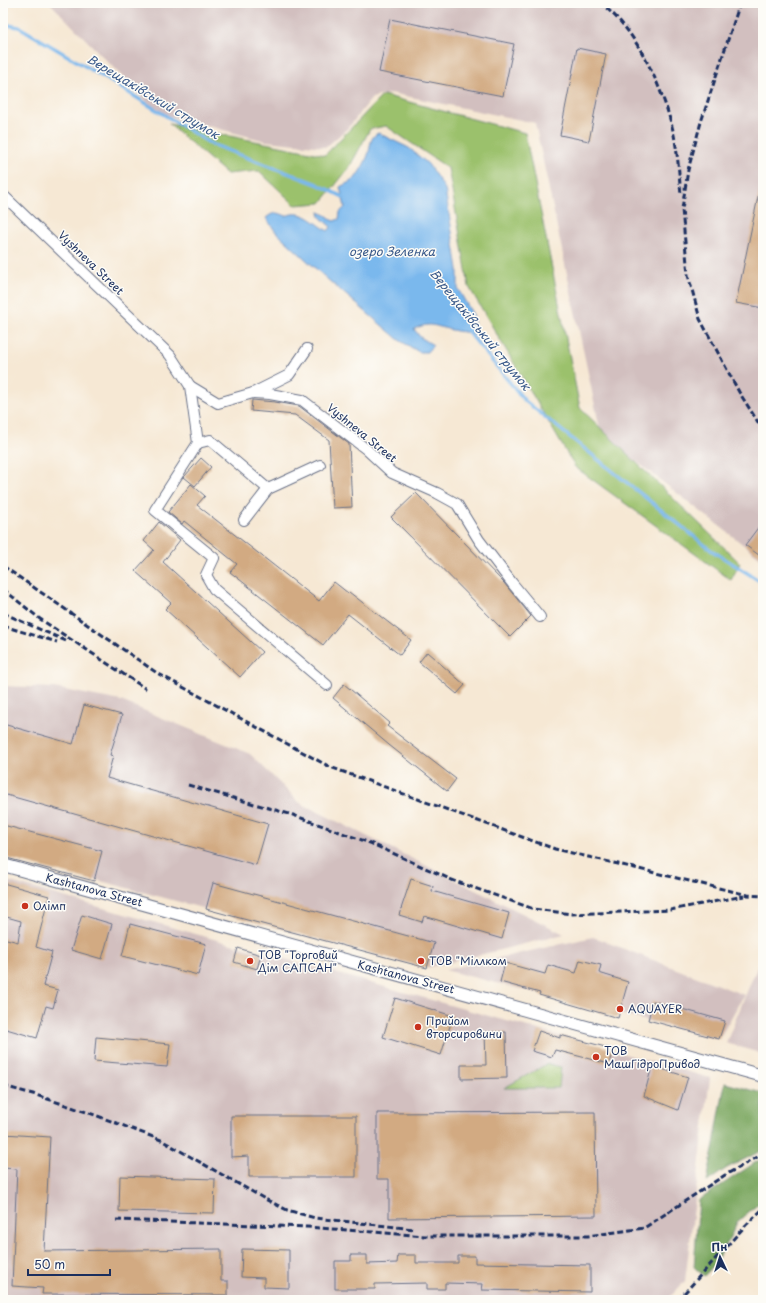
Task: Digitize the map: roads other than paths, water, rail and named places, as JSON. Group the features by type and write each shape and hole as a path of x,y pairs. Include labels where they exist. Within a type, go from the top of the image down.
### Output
{"street":[{"name":"Vyshneva Street","path":"3,195 170,355 190,386 198,443"},
{"name":"Vyshneva Street","path":"190,386 218,403 253,393 289,375 307,349"},
{"name":"Vyshneva Street","path":"253,393 270,394 302,400 366,449 392,473 437,493 457,504 479,540 540,617"},
{"path":"268,489 210,440 198,443 156,510 214,558 206,575 214,589 327,686"},
{"path":"244,520 268,489 320,465"},
{"name":"Kashtanova Street","path":"3,865 763,1076"}],"water":[{"name":"озеро Зеленка","path":"378,133 409,148 428,164 445,189 458,269 458,289 473,315 475,333 429,325 414,329 420,337 433,345 427,352 419,352 399,340 326,278 276,232 266,218 276,213 286,216 292,214 303,215 328,231 331,227 320,217 319,212 334,221 339,219 340,212 345,207 340,187 356,177 367,158 373,137"}],"waterway":[{"name":"Верещаківський струмок","path":"3,24 19,27 110,81 211,144 317,184 347,199"},
{"name":"Верещаківський струмок","path":"466,329 525,401 711,550 763,583"}],"railway":[{"path":"599,3 625,27 637,44 656,81 664,100 674,135 681,195"},
{"path":"740,3 701,122 688,170 682,209 688,275 700,319 739,392 763,430"},
{"path":"3,566 157,673 330,767 555,849 748,895 763,896"},
{"path":"3,589 40,619 146,689"},
{"path":"3,613 66,641"},
{"path":"3,626 57,642"},
{"path":"188,785 293,815 370,843 452,880 534,909 572,914 670,910 744,896"},
{"path":"3,1086 33,1094 95,1115 161,1140 287,1210 315,1218 414,1229"},
{"path":"116,1220 307,1227 425,1236 588,1236 644,1228 725,1175 763,1154"},
{"path":"678,1300 746,1225 763,1209"}],"place":[{"name":"Олімп","path":"25,906"},
{"name":"ТОВ \"Торговий Дім САПСАН\"","path":"250,961"},
{"name":"ТОВ \"Міллком","path":"421,961"},
{"name":"AQUAYER","path":"620,1009"},
{"name":"Прийом вторсировини","path":"418,1027"},
{"name":"ТОВ МашГідроПривод","path":"596,1057"}]}
